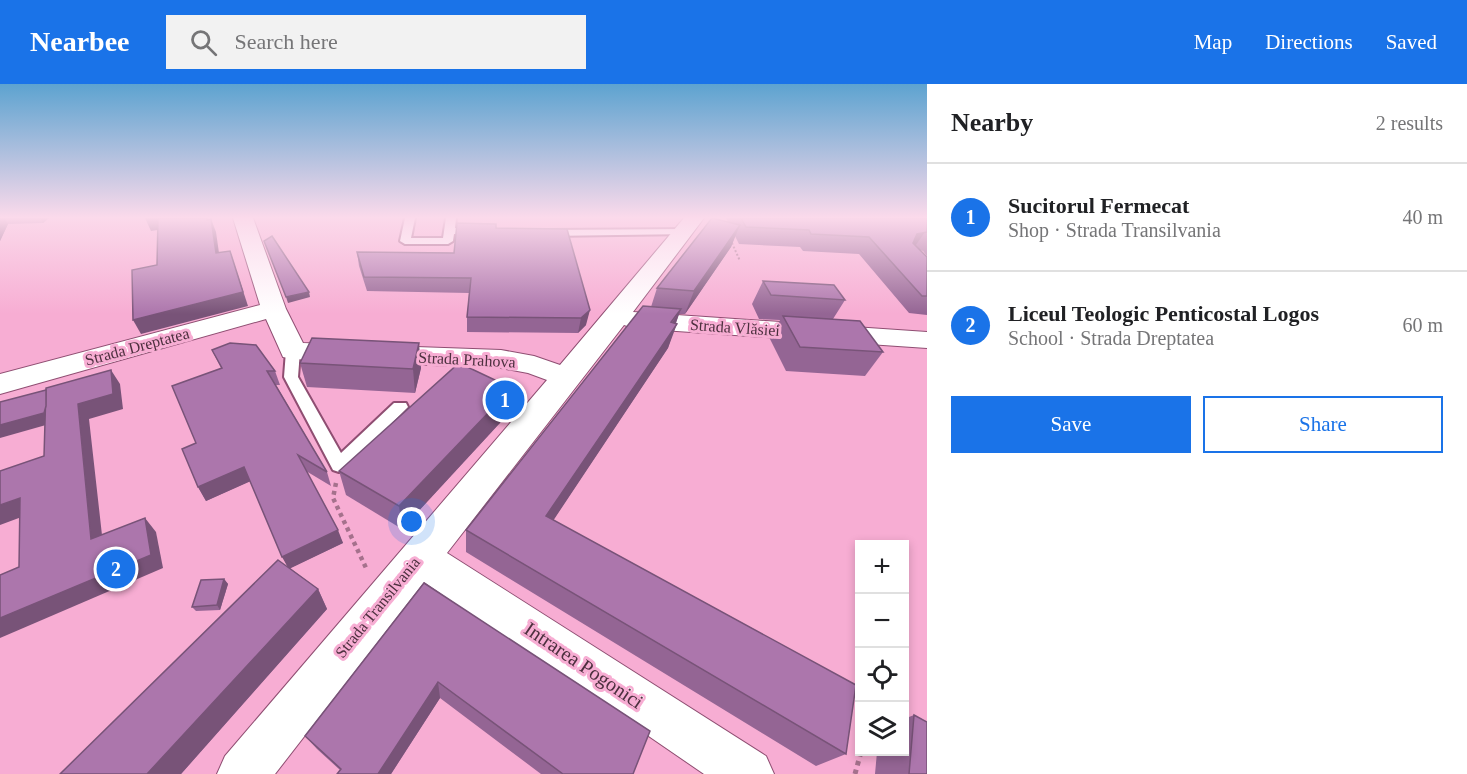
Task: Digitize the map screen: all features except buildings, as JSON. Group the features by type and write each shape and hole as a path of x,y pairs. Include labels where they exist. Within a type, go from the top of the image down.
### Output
{"street":[{"path":"254,250 274,309 293,351"},
{"name":"Strada Transilvania","path":"243,774 614,319 661,250"},
{"name":"Strada Dreptatea","path":"0,384 274,309"},
{"name":"Strada Vlăsiei","path":"614,319 927,340"},
{"name":"Strada Prahova","path":"293,351 501,359 534,365 565,377"},
{"name":"Intrarea Pogonici","path":"419,556 748,774"}],"lane":[{"path":"293,351 291,377 339,465 400,407"}],"path":[{"path":"735,250 740,261"},
{"path":"339,465 333,498 367,571"},
{"path":"855,774 860,756"}],"place":[{"name":"Sucitorul Fermecat","path":"505,400"},
{"name":"Liceul Teologic Penticostal Logos","path":"116,569"}]}
